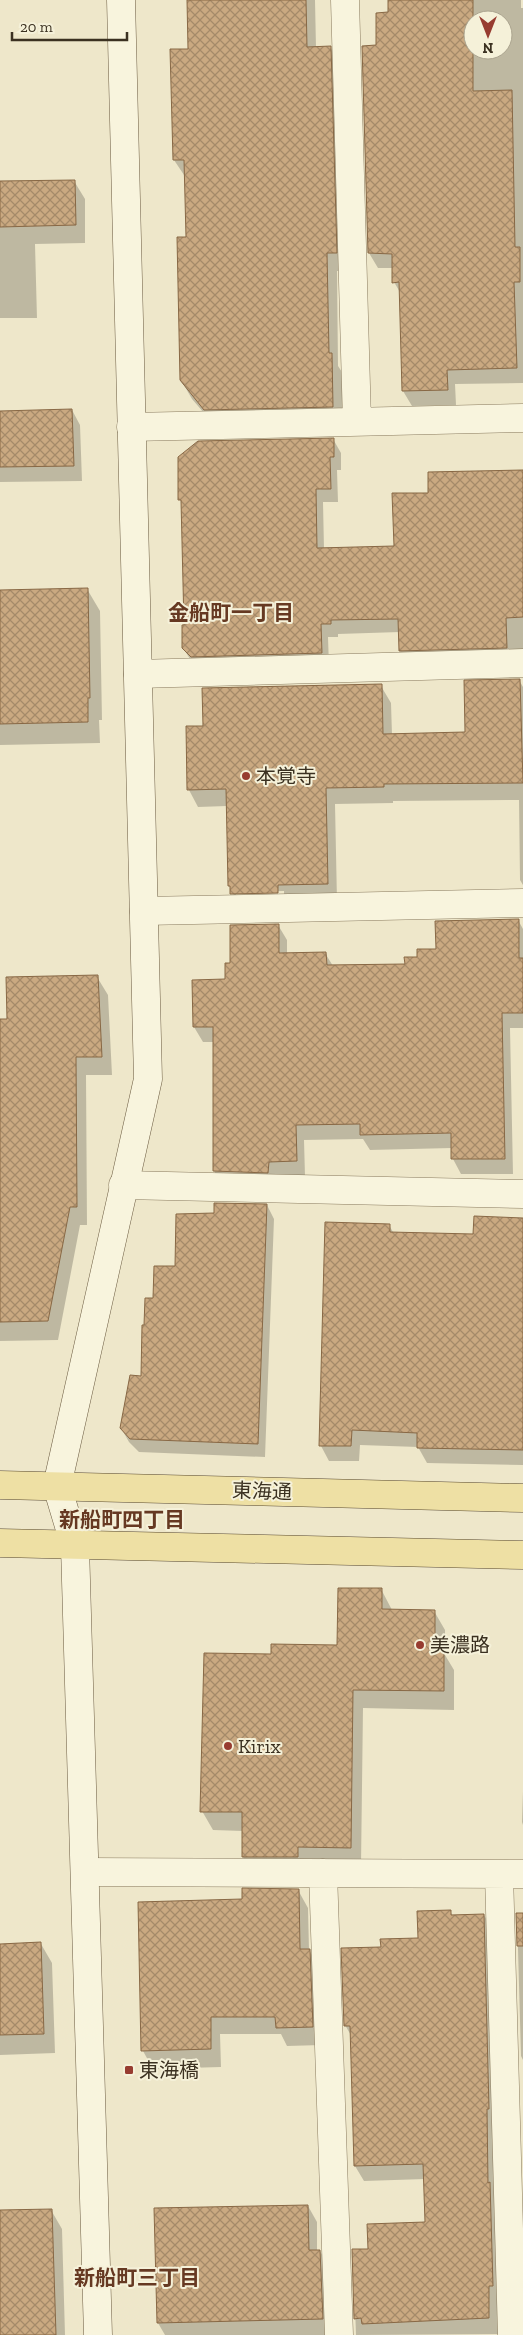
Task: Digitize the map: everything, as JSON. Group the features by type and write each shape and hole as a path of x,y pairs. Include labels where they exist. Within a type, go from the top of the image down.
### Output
{"main road":[{"name":"東海通","path":"0,1485 523,1498"},
{"path":"0,1543 523,1555"}],"street":[{"path":"98,2335 75,1546 57,1486 148,1080 121,0"},
{"path":"345,0 358,422"},
{"path":"131,427 523,418"},
{"path":"138,674 523,663"},
{"path":"144,910 523,902"},
{"path":"123,1185 523,1194"},
{"path":"84,1872 511,1874 512,2335"},
{"path":"323,1873 339,2335"}],"building":[{"path":"187,0 306,0 307,47 331,46 337,253 327,253 329,353 332,353 333,407 204,410 180,380 177,237 186,237 184,160 173,160 170,49 188,49"},
{"path":"388,0 473,0 473,10 463,10 463,60 473,60 473,91 512,90 515,247 520,247 520,282 514,282 517,368 447,370 448,390 402,391 399,282 392,283 392,254 368,253 362,46 376,45 376,13 388,12"},
{"path":"75,180 76,225 0,227 0,181"},
{"path":"72,409 74,466 0,467 0,411"},
{"path":"334,438 334,457 330,457 331,489 316,489 317,548 394,546 392,493 428,493 428,472 523,470 523,617 506,618 507,648 399,651 398,619 331,620 331,624 321,624 322,653 191,657 182,648 182,625 184,625 181,500 178,500 178,457 198,441"},
{"path":"88,588 90,698 88,698 88,722 0,724 0,590"},
{"path":"520,679 523,783 384,784 384,787 326,788 328,884 278,885 278,893 230,894 230,886 228,886 226,789 187,790 186,726 203,726 202,688 382,684 383,734 465,732 464,680"},
{"path":"519,919 519,958 523,958 523,1013 502,1013 505,1159 451,1159 451,1133 360,1135 360,1124 296,1125 297,1161 269,1162 268,1173 213,1171 213,1027 193,1027 192,980 225,979 225,963 230,963 230,925 279,924 279,953 326,952 327,965 405,964 404,957 417,957 417,949 436,949 435,921"},
{"path":"98,975 102,1057 76,1057 77,1207 70,1207 48,1321 0,1322 0,1019 7,1019 6,977"},
{"path":"214,1203 267,1204 258,1444 130,1439 120,1428 130,1375 141,1376 142,1325 144,1325 145,1298 153,1298 154,1266 175,1266 176,1214 214,1213"},
{"path":"474,1216 523,1218 523,1450 417,1448 417,1433 352,1430 351,1446 319,1446 325,1222 390,1224 390,1232 473,1234"},
{"path":"338,1588 382,1588 382,1609 435,1610 435,1650 444,1650 444,1691 353,1690 351,1848 298,1847 298,1857 242,1857 242,1812 200,1812 204,1653 271,1654 271,1644 337,1645"},
{"path":"242,1888 299,1889 300,1949 310,1949 313,2027 276,2028 275,2017 211,2017 211,2049 141,2051 138,1902 242,1899"},
{"path":"451,1910 451,1915 484,1914 489,2109 487,2109 488,2183 490,2182 493,2286 489,2286 489,2318 362,2324 361,2318 354,2319 352,2249 368,2249 367,2224 425,2222 423,2164 354,2166 350,2026 344,2026 341,1948 381,1947 380,1939 418,1938 417,1911"},
{"path":"516,1913 523,1913 523,1946 517,1946"},
{"path":"41,1942 44,2034 0,2035 0,1944"},
{"path":"308,2205 309,2250 320,2250 323,2319 157,2323 154,2208"},
{"path":"52,2209 56,2335 0,2335 0,2210"}],"place":[{"name":"本覚寺","path":"246,776"},
{"name":"美濃路","path":"420,1645"},
{"name":"Kirix","path":"228,1746"},
{"name":"東海橋","path":"129,2070"}],"district":[{"name":"金船町一丁目","path":"231,613"},
{"name":"新船町四丁目","path":"122,1520"},
{"name":"新船町三丁目","path":"137,2278"}]}
